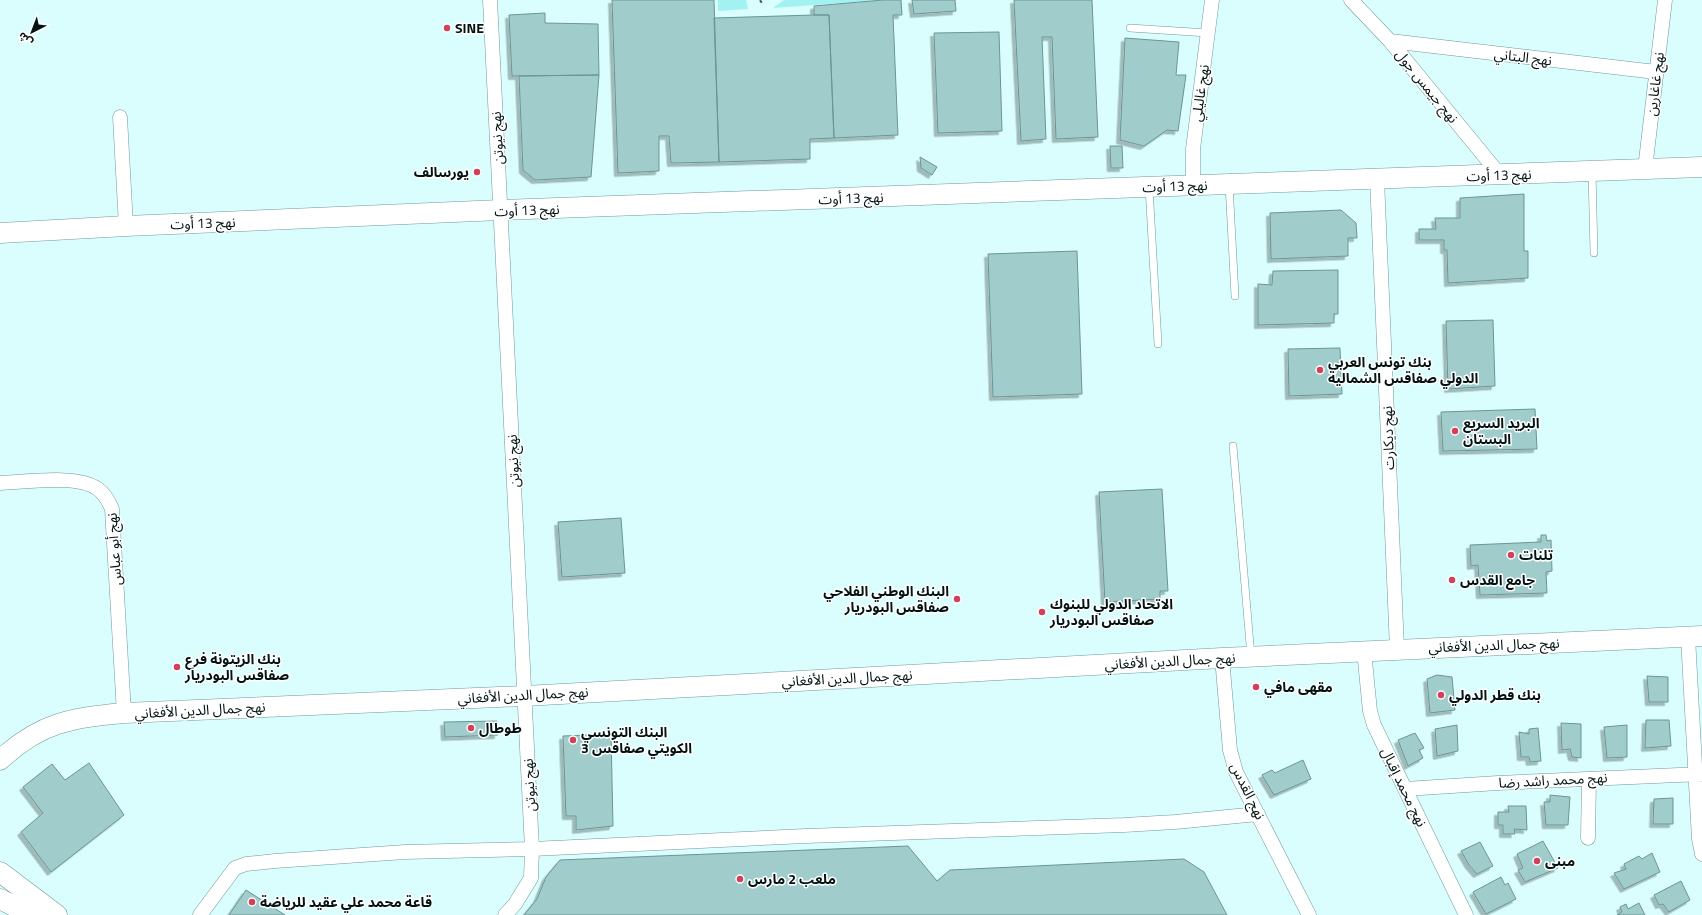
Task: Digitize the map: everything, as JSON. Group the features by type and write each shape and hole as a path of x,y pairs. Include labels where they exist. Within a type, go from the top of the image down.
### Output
{"main road":[{"name":"نهج 13 أوت","path":"0,233 126,226 501,210 1702,167"},
{"name":"نهج جمال الدين الأفغاني","path":"1,758 30,736 63,721 87,716 124,713 524,696 1251,656 1695,636"},
{"path":"0,872 57,915"},
{"path":"0,899 31,915"}],"street":[{"name":"نهج نيوتن","path":"490,0 532,849 530,878 515,904 505,915"},
{"name":"نهج غاليلي","path":"1193,186 1193,149 1212,0"},
{"name":"نهج جيمس جول","path":"1351,0 1390,41 1499,174"},
{"name":"نهج غاغارين","path":"1645,169 1665,0"},
{"name":"نهج البتاني","path":"1390,41 1656,72"},
{"path":"120,117 126,226"},
{"name":"نهج ديكارت","path":"1377,179 1397,649"},
{"name":"نهج أبو عباس","path":"0,483 74,480 87,483 99,490 107,499 112,510 124,713"},
{"path":"1695,636 1699,774 1699,839 1702,854"},
{"name":"نهج محمد إقبال","path":"1364,652 1372,719 1466,915"},
{"name":"نهج القدس","path":"1222,658 1231,756 1236,772 1309,915"},
{"name":"نهج محمد راشد رضا","path":"1405,789 1699,774"},
{"path":"1588,838 1589,779"},
{"path":"200,915 235,868 246,864 404,852 532,849 806,836 1131,824 1175,822 1258,814"}],"lane":[{"path":"1130,28 1208,33"},
{"path":"1592,172 1594,253"},
{"path":"1229,184 1235,296"},
{"path":"1149,187 1158,344"},
{"path":"1233,446 1251,656"}],"shaded area":[{"path":"718,0 746,0 748,9 718,11"},
{"path":"784,0 883,0 773,8"}],"building":[{"path":"612,0 714,0 719,162 671,163 669,136 659,136 659,171 618,173"},
{"path":"883,0 901,0 902,15 893,15 898,135 834,138 829,15 814,15 814,6"},
{"path":"912,0 955,0 956,11 914,14"},
{"path":"1014,0 1092,0 1098,137 1056,139 1052,37 1042,37 1046,139 1021,141"},
{"path":"545,13 545,23 598,24 599,75 512,76 509,15"},
{"path":"829,15 834,138 810,139 810,159 719,162 714,18"},
{"path":"999,32 1002,131 938,133 934,33"},
{"path":"1125,38 1179,42 1176,75 1186,75 1178,131 1167,130 1144,146 1120,140"},
{"path":"599,75 591,177 535,180 523,170 519,76"},
{"path":"1110,146 1122,146 1123,168 1111,168"},
{"path":"920,157 937,167 932,175 921,168"},
{"path":"1524,194 1524,251 1528,251 1528,278 1448,283 1447,250 1444,250 1444,240 1419,240 1419,229 1436,229 1435,218 1460,218 1460,198"},
{"path":"1341,210 1356,223 1357,238 1348,238 1348,256 1271,259 1270,213"},
{"path":"1077,251 1082,394 993,397 988,254"},
{"path":"1338,270 1338,314 1334,314 1334,323 1258,325 1258,284 1272,285 1273,271"},
{"path":"1493,320 1495,386 1448,389 1446,321"},
{"path":"1340,348 1342,394 1289,396 1288,349"},
{"path":"1535,409 1537,449 1443,451 1441,412"},
{"path":"1162,489 1168,591 1160,591 1160,599 1105,602 1099,492"},
{"path":"621,518 625,573 562,577 558,522"},
{"name":"تلنات","path":"1541,535 1546,535 1547,541 1551,540 1552,571 1546,572 1547,593 1480,595 1478,565 1471,566 1470,545 1541,542"},
{"name":"بنك قطر الدولي","path":"1437,675 1452,677 1455,710 1430,713 1427,679"},
{"path":"1647,676 1668,677 1668,702 1649,702"},
{"path":"1646,720 1669,720 1671,746 1645,748"},
{"path":"497,721 498,735 445,737 444,722"},
{"path":"1561,723 1581,724 1581,758 1572,757 1570,749 1562,750"},
{"path":"1457,725 1458,751 1437,756 1435,729"},
{"path":"1627,725 1627,757 1607,758 1604,727"},
{"path":"1538,728 1541,761 1530,762 1529,757 1521,757 1519,732 1529,734 1529,729"},
{"path":"1415,733 1424,748 1419,750 1423,758 1408,766 1398,740"},
{"path":"611,734 613,826 576,830 576,816 566,816 563,736"},
{"path":"1303,760 1311,779 1274,795 1262,775 1272,770 1275,773"},
{"path":"89,763 124,815 51,872 21,832 43,813 23,787 52,764 65,780"},
{"name":"مبنى","path":"1550,795 1570,797 1568,825 1546,825 1544,802 1550,802"},
{"path":"1673,798 1673,824 1653,824 1654,799"},
{"name":"مبنى","path":"1508,806 1526,806 1527,830 1514,829 1515,834 1503,834 1503,825 1498,825 1498,812 1509,812"},
{"name":"مبنى","path":"1543,841 1558,868 1525,882 1518,870 1523,868 1517,854"},
{"path":"1480,842 1493,866 1477,874 1469,865 1461,851"},
{"name":"ملعب 2 مارس","path":"908,846 937,881 950,870 1184,859 1204,872 1227,915 524,915 537,899 546,877 560,860"},
{"name":"مبنى","path":"1652,853 1660,872 1624,889 1614,873 1626,869 1624,864 1639,856 1642,859"},
{"name":"مبنى","path":"1501,877 1505,885 1508,883 1516,899 1486,914 1473,892"},
{"path":"1681,881 1690,900 1669,912 1663,904 1659,905 1654,895"},
{"name":"قاعة محمد علي عقيد للرياضة","path":"246,890 285,915 229,915"},
{"path":"1639,903 1645,915 1617,915 1622,912 1620,907 1626,904 1628,909"}],"place":[{"name":"SINE","path":"447,28"},
{"name":"يورسالف","path":"477,172"},
{"name":"بنك تونس العربي الدولي صفاقس الشمالية","path":"1320,370"},
{"name":"البريد السريع البستان","path":"1455,431"},
{"name":"تلنات","path":"1511,555"},
{"name":"جامع القدس","path":"1452,580"},
{"name":"البنك الوطني الفلاحي صفاقس البودريار","path":"957,599"},
{"name":"الاتحاد الدولي للبنوك صفاقس البودريار","path":"1042,612"},
{"name":"بنك الزيتونة فرع صفاقس البودريار","path":"177,667"},
{"name":"مقهى مافي","path":"1256,687"},
{"name":"بنك قطر الدولي","path":"1441,695"},
{"name":"طوطال","path":"471,728"},
{"name":"البنك التونسي الكويتي صفاقس 3","path":"573,740"},
{"name":"مبنى","path":"1537,861"},
{"name":"ملعب 2 مارس","path":"740,879"},
{"name":"قاعة محمد علي عقيد للرياضة","path":"252,902"}]}
